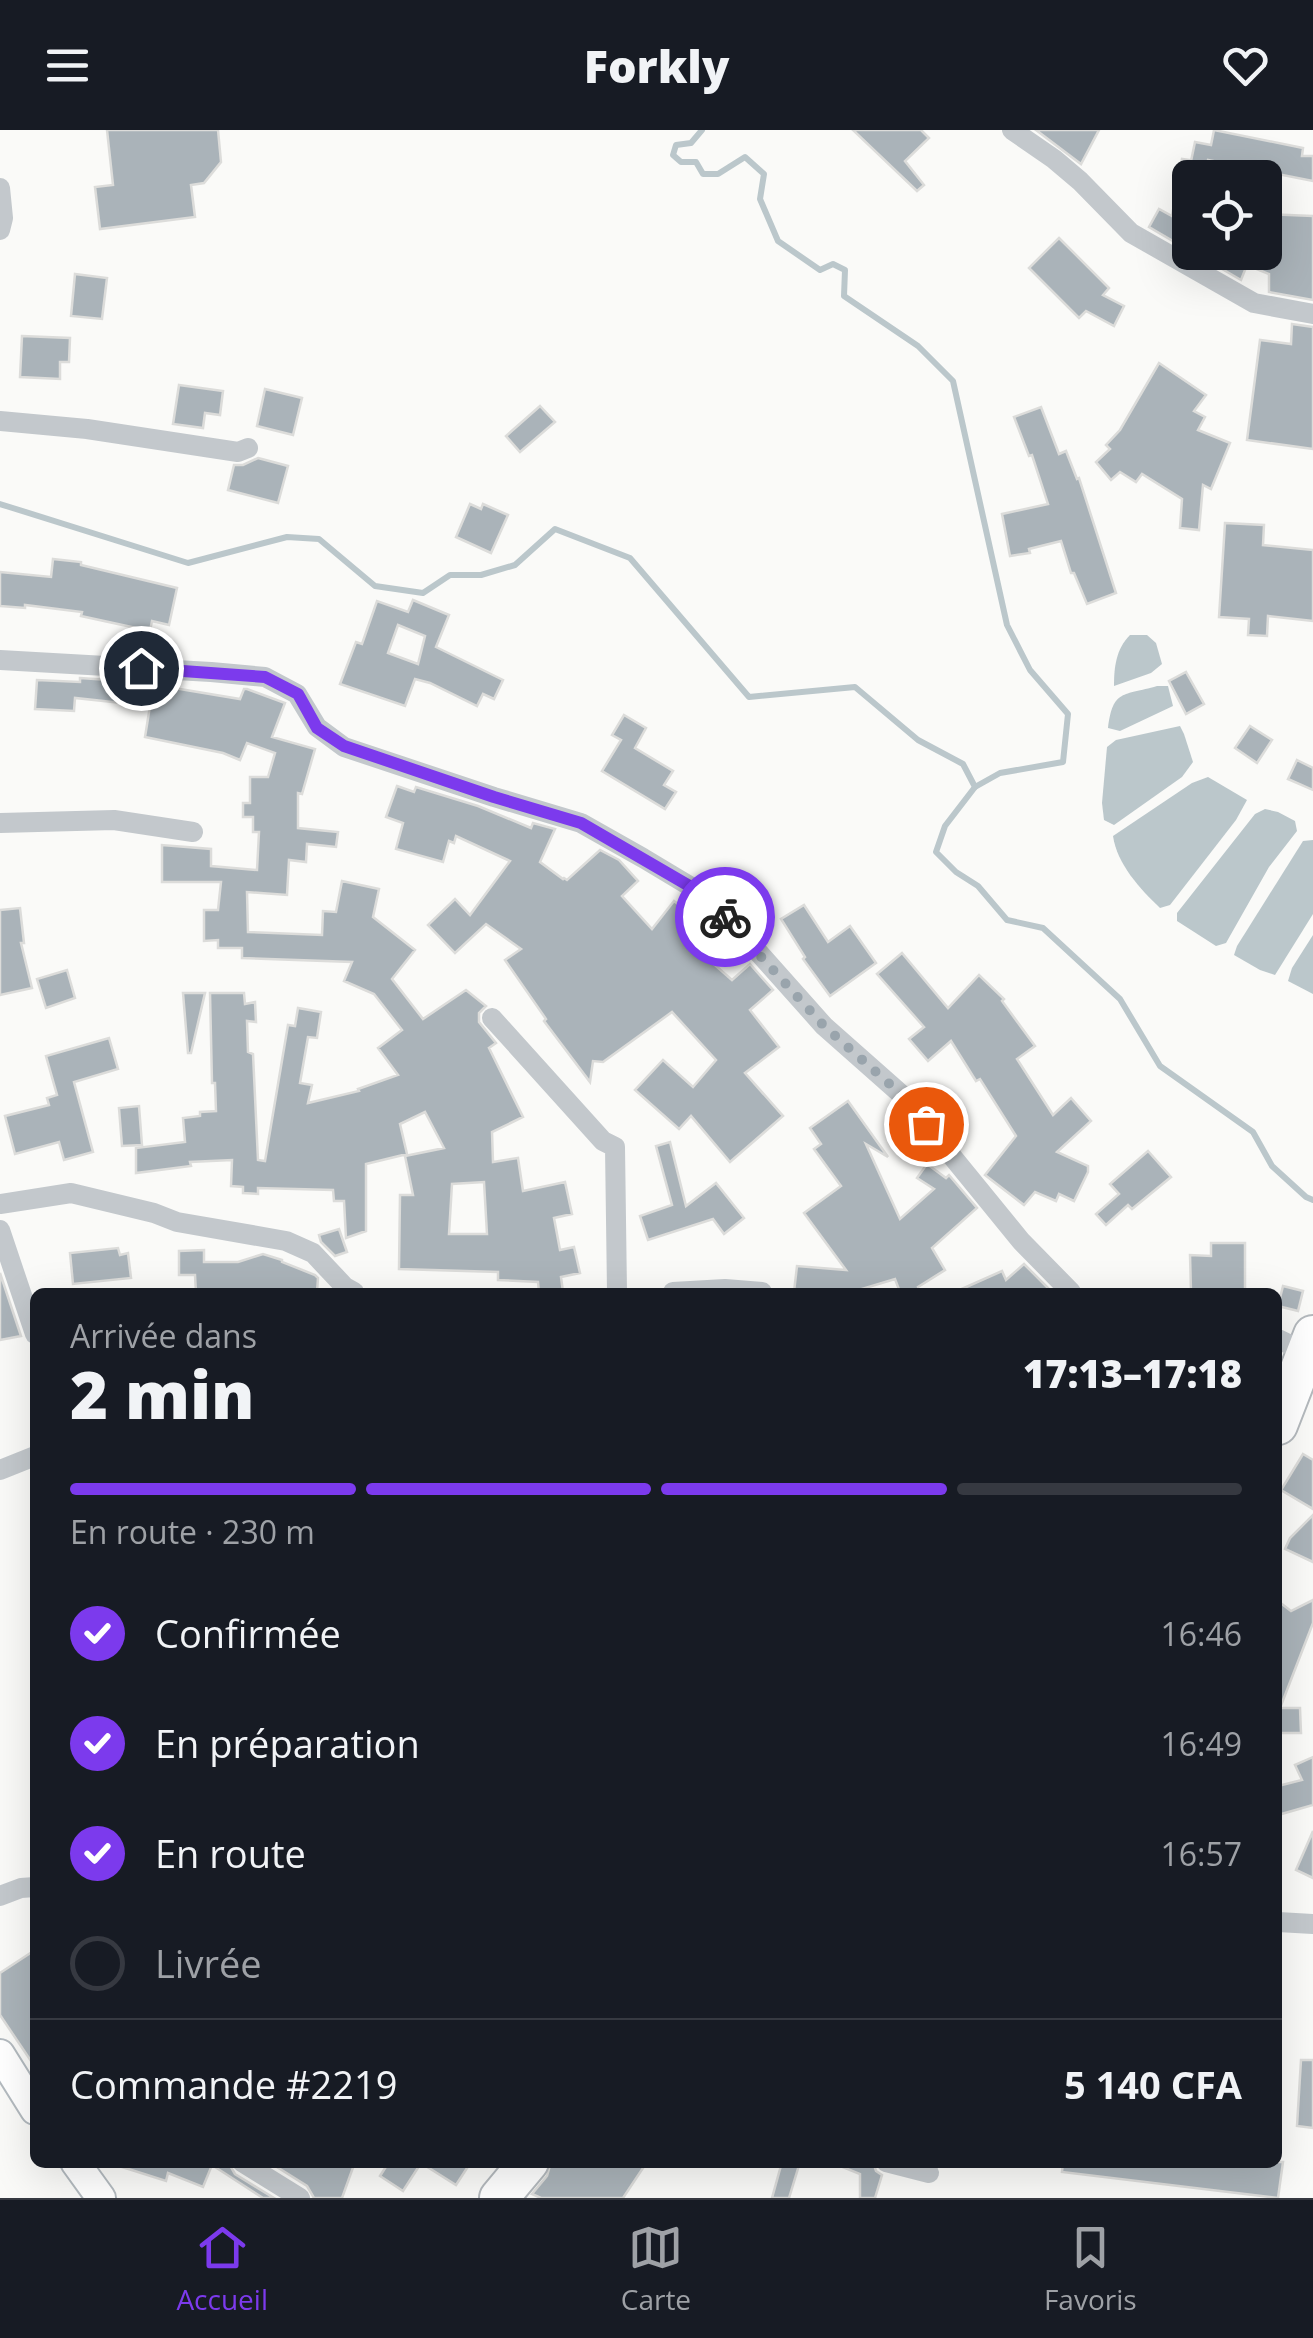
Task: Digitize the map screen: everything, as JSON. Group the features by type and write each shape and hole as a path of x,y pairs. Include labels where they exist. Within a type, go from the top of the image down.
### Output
{"highway":[{"path":"1282,1409 1299,1342"},
{"path":"500,2198 524,2168"}],"street":[{"path":"1012,130 1080,181 1131,233 1254,303 1313,314"},
{"path":"0,188 4,218 0,230"},
{"path":"0,421 87,429 238,452 248,448"},
{"path":"0,660 265,677 298,694 317,728 344,746 581,823 643,858 698,891 743,934 824,1026 902,1095 1021,1241 1067,1288"},
{"path":"0,824 114,820 193,832"},
{"path":"492,1018 603,1140 616,1147 618,1288"},
{"path":"0,1204 71,1193 177,1222 286,1241 313,1253 345,1288"},
{"path":"0,1230 30,1319"},
{"path":"0,1470 30,1458"},
{"path":"0,1896 30,1888"},
{"path":"1282,1922 1313,1924"},
{"path":"0,2054 30,2102"},
{"path":"80,2168 102,2198"},
{"path":"252,2168 300,2198"},
{"path":"909,2168 929,2173"}],"shaded area":[{"path":"1130,635 1147,635 1156,643 1162,664 1151,673 1114,686 1117,659"},
{"path":"1168,686 1173,706 1120,731 1108,728 1117,700"},
{"path":"1180,726 1193,762 1182,777 1114,825 1104,820 1107,747 1116,740"},
{"path":"1208,777 1247,800 1170,905 1160,908 1124,866 1113,836 1192,783"},
{"path":"1265,809 1295,821 1297,831 1269,867 1226,943 1216,946 1177,921 1177,913 1255,814"},
{"path":"1313,840 1313,914 1275,975 1260,970 1234,955 1237,946 1303,841"},
{"path":"1313,935 1313,994 1288,981"}],"building":[{"path":"107,130 218,130 221,162 204,183 191,185 195,217 100,229 95,187 113,185"},
{"path":"853,130 921,130 929,138 905,161 924,185 917,191"},
{"path":"1036,130 1099,130 1081,164"},
{"path":"1214,130 1303,148 1302,156 1313,156 1313,181 1282,175 1282,160 1191,160 1195,142 1211,145"},
{"path":"1159,209 1172,216 1172,240 1149,227"},
{"path":"1282,215 1313,216 1313,300 1269,292 1269,274 1259,270 1282,270"},
{"path":"1059,238 1109,288 1103,295 1124,306 1114,326 1086,311 1079,318 1029,268"},
{"path":"1224,270 1245,270 1241,280"},
{"path":"75,274 107,278 102,319 71,316"},
{"path":"1292,324 1313,327 1313,449 1247,440 1260,340 1291,344"},
{"path":"22,336 70,338 69,362 60,362 60,379 20,377"},
{"path":"1159,363 1206,395 1194,411 1205,417 1198,430 1230,443 1211,489 1203,485 1199,530 1180,528 1182,499 1142,474 1136,482 1120,472 1111,480 1096,462 1110,449 1106,445 1120,430"},
{"path":"179,385 223,391 220,415 205,413 203,428 173,424"},
{"path":"265,389 302,398 293,435 257,426"},
{"path":"540,406 555,422 520,452 506,436"},
{"path":"1041,407 1059,454 1066,451 1079,478 1116,593 1087,604 1061,541 1010,556 1002,514 1048,504 1014,417"},
{"path":"258,458 288,466 278,503 228,490 234,465"},
{"path":"470,504 481,509 483,504 508,515 491,553 456,537"},
{"path":"1225,523 1264,525 1263,545 1313,550 1313,621 1268,616 1267,636 1248,635 1249,619 1219,617"},
{"path":"53,559 81,562 177,588 169,625 152,621 150,631 81,616 82,612 0,606 0,572 51,577"},
{"path":"413,600 449,615 436,647 503,680 494,699 483,694 477,706 415,679 405,706 340,684 356,642 362,644 377,601 408,612","holes":["398,625 425,636 418,664 388,653"]},
{"path":"1186,672 1204,704 1186,714 1169,681"},
{"path":"37,680 138,682 240,699 247,689 285,703 272,737 315,749 302,794 298,793 298,828 338,832 336,847 307,844 306,862 289,860 287,895 247,892 248,932 322,935 323,911 336,912 342,881 379,889 373,917 415,950 392,979 423,1019 466,990 486,1006 479,1013 479,1022 496,1043 489,1048 523,1117 492,1132 493,1162 518,1158 523,1191 565,1182 572,1214 554,1218 560,1250 574,1247 580,1273 561,1277 562,1288 539,1288 538,1282 498,1280 498,1272 399,1269 400,1195 413,1195 405,1156 444,1148 425,1112 400,1124 407,1154 366,1164 366,1231 346,1238 344,1201 334,1201 333,1190 258,1188 258,1194 243,1193 243,1187 231,1186 232,1160 190,1162 191,1166 136,1173 136,1148 185,1142 183,1118 216,1111 210,993 244,993 245,1004 255,1002 256,1022 247,1021 248,1052 253,1054 258,1160 265,1161 288,1025 295,1026 298,1008 321,1012 317,1038 308,1037 300,1083 312,1085 308,1103 359,1091 398,1075 378,1048 402,1030 374,994 344,981 352,962 242,958 242,948 218,948 218,940 204,941 204,910 218,910 221,882 162,882 162,845 211,849 211,866 257,870 259,832 253,832 253,817 243,817 243,803 250,803 250,777 268,777 275,753 247,743 240,760 145,737 150,706 75,698 74,711 35,709","holes":["484,1182 487,1234 449,1234 452,1184"]},
{"path":"624,715 646,728 635,748 673,771 664,785 676,792 665,809 602,771 621,740 612,735"},
{"path":"1250,726 1272,740 1257,763 1235,748"},
{"path":"1297,760 1313,768 1313,790 1288,779"},
{"path":"397,786 414,792 416,787 478,806 531,828 533,823 555,829 540,862 563,879 567,880 600,850 619,860 638,881 622,896 652,929 674,901 706,926 691,944 732,980 750,964 773,990 750,1010 779,1047 745,1073 783,1116 730,1162 691,1116 679,1129 635,1090 663,1060 693,1087 716,1060 672,1012 603,1062 593,1061 590,1082 505,960 521,949 486,924 455,953 428,925 455,899 470,915 510,861 456,836 454,843 449,841 443,862 396,849 403,823 386,817"},
{"path":"804,905 828,942 850,926 876,963 830,996 781,919"},
{"path":"20,908 21,943 32,988 0,995 0,910"},
{"path":"902,953 948,1008 979,975 1004,999 1035,1046 1017,1059 1053,1115 1071,1098 1091,1121 1057,1152 1088,1166 1074,1201 1059,1194 1056,1201 1035,1192 1024,1205 985,1175 1016,1136 951,1041 928,1061 909,1039 924,1027 877,974"},
{"path":"67,970 75,998 46,1008 37,979"},
{"path":"183,993 205,993 191,1053 188,1053"},
{"path":"109,1038 118,1069 74,1082 93,1152 64,1160 59,1142 15,1154 5,1116 49,1105 47,1098 57,1095 46,1056"},
{"path":"848,1101 888,1157 866,1144 900,1219 934,1189 917,1178 927,1164 946,1178 949,1175 977,1208 932,1248 945,1270 918,1288 898,1288 895,1279 865,1288 794,1288 797,1266 846,1270 804,1213 841,1186 814,1149 821,1144 810,1128"},
{"path":"139,1106 142,1145 122,1146 119,1108"},
{"path":"670,1142 686,1206 716,1183 744,1218 724,1234 713,1219 648,1240 640,1216 672,1205 656,1146"},
{"path":"1148,1151 1171,1177 1132,1209 1128,1205 1106,1225 1096,1214 1119,1194 1110,1184"},
{"path":"339,1229 347,1252 335,1256 319,1235"},
{"path":"1211,1243 1245,1243 1245,1288 1191,1288 1190,1255 1211,1256"},
{"path":"118,1248 120,1255 128,1253 131,1278 73,1284 70,1253"},
{"path":"204,1250 204,1262 238,1262 263,1254 315,1275 317,1288 196,1288 195,1275 179,1275 179,1251"},
{"path":"1024,1264 1048,1288 964,1288 1002,1271 1006,1280"},
{"path":"0,1273 21,1336 0,1340"},
{"path":"1283,1286 1303,1291 1298,1311 1282,1307"},
{"path":"1303,1454 1313,1460 1313,1509 1282,1488"},
{"path":"1313,1515 1313,1562 1285,1549 1290,1538"},
{"path":"1313,1600 1313,1623 1282,1703 1282,1604 1291,1611"},
{"path":"1282,1708 1300,1708 1301,1733 1282,1733"},
{"path":"1313,1757 1313,1805 1282,1814 1282,1785 1302,1780 1295,1765"},
{"path":"1313,1831 1313,1878 1296,1870"},
{"path":"30,1953 30,2060 0,2015 0,1973"},
{"path":"1301,2060 1313,2060 1313,2128 1297,2126"},
{"path":"1283,2162 1278,2198 1062,2172 1062,2168 1282,2168"},
{"path":"125,2168 211,2168 203,2187 168,2173 166,2181"},
{"path":"217,2168 232,2168 274,2198 263,2198"},
{"path":"278,2168 353,2168 342,2198 314,2198 307,2186"},
{"path":"385,2168 418,2168 403,2191 380,2176"},
{"path":"429,2168 467,2168 456,2185"},
{"path":"549,2168 643,2168 623,2198 541,2198 532,2194"},
{"path":"780,2168 798,2168 789,2198 772,2198"},
{"path":"845,2168 875,2168 882,2175 875,2198 860,2198 860,2174"}],"waterway":[{"path":"702,130 691,143 676,145 673,155 681,162 696,162 703,174 718,174 745,157 764,174 760,199 778,241 820,270 833,264 845,270 844,296 918,346 953,381 1007,625 1030,670 1068,714 1063,762 1000,773 975,787"},
{"path":"0,504 188,563 287,537 319,539 375,586 423,593 450,575 481,575 515,565 555,529 630,558 749,697 855,687 918,740 963,764 975,787 945,826 936,852 978,886 1007,920 1043,928 1120,999 1160,1066 1253,1132 1272,1166 1313,1200"}],"way so far":[{"path":"725,917 824,1026 902,1095 926,1124"}],"route":[{"path":"141,668 265,677 298,694 317,728 344,746 581,823 698,891 725,917"}]}
